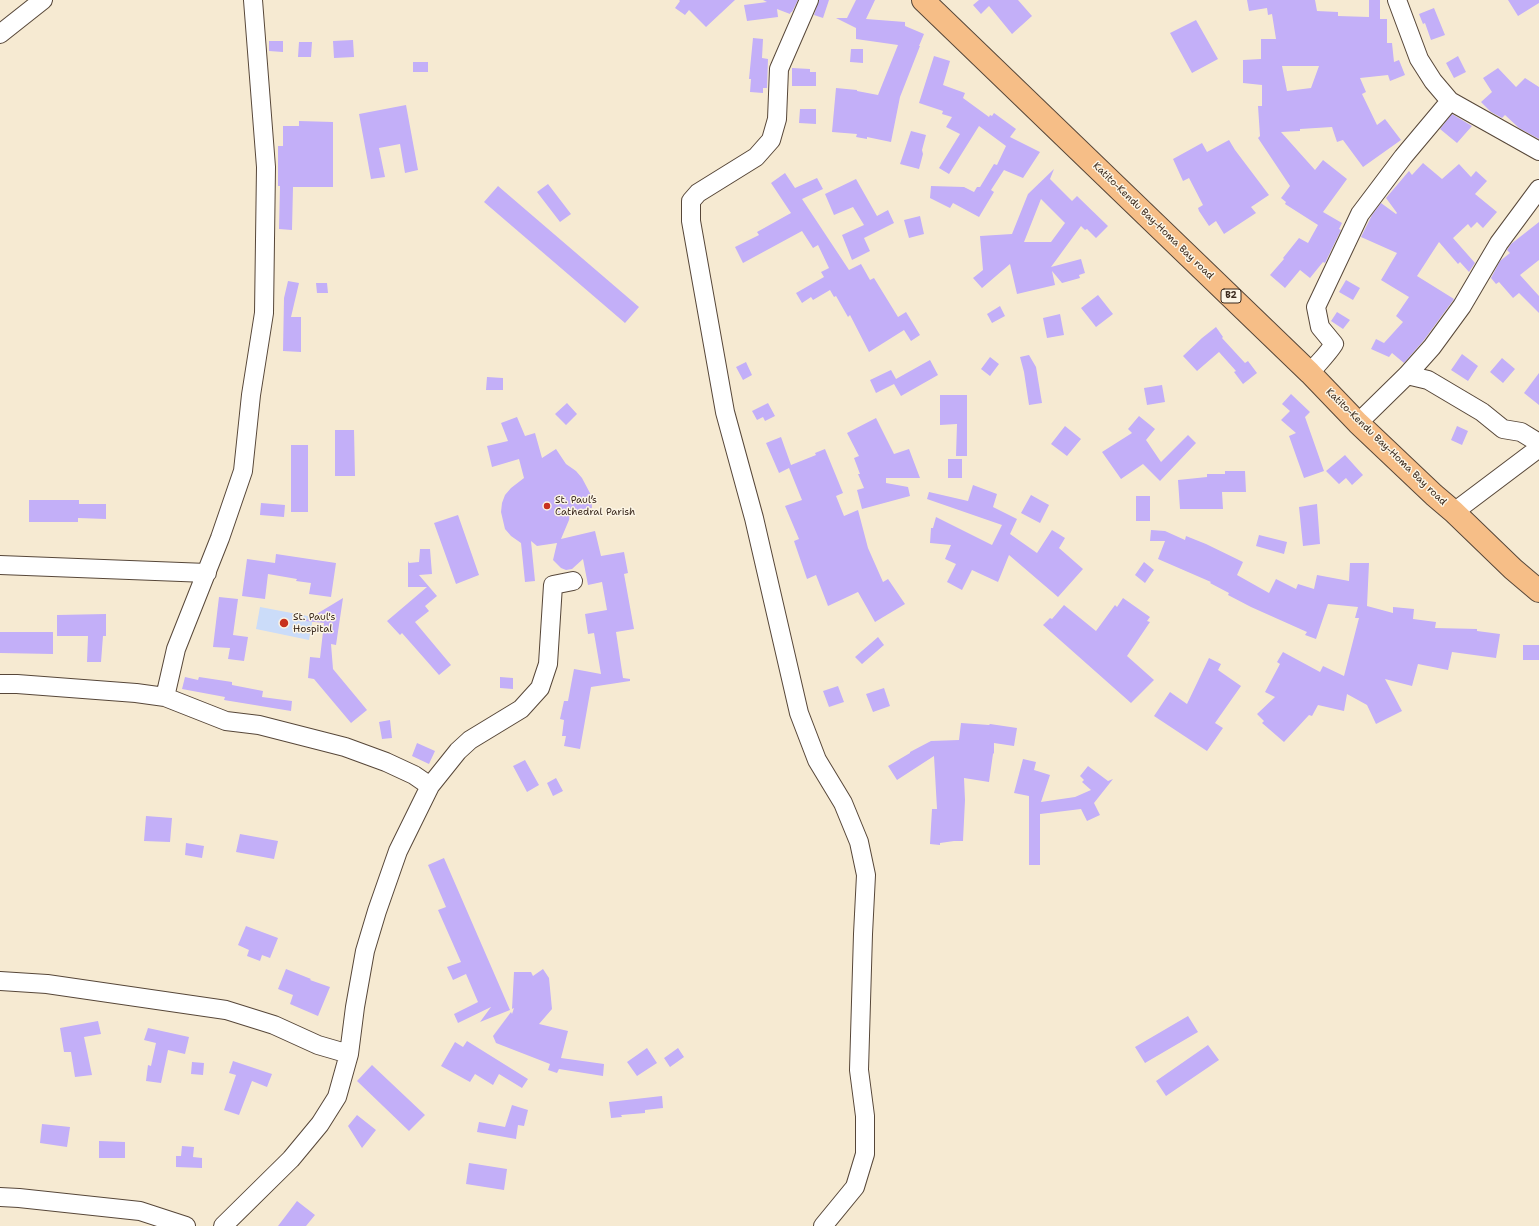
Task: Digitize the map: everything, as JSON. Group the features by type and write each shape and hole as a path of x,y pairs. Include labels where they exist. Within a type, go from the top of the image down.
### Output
{"highway":[{"name":"Katito-Kendu Bay-Homa Bay road","path":"923,0 1310,373 1358,423 1513,569 1539,591"}],"street":[{"path":"0,34 43,0"},
{"path":"165,697 176,649 207,573 243,471 251,395 264,313 266,167 253,0"},
{"path":"809,0 779,69 777,119 771,140 756,157 698,193 692,201 692,220 725,412 754,518 799,713 818,760 844,804 859,842 866,876 859,1070 865,1116 865,1154 855,1187 823,1226"},
{"path":"1397,0 1419,59 1434,82 1450,101 1539,151"},
{"path":"1310,373 1326,356 1334,344 1320,327 1316,307 1360,214 1403,157 1450,101"},
{"path":"1358,423 1407,375 1432,347 1462,306 1499,243 1539,189"},
{"path":"1407,375 1428,380 1482,412 1503,429 1521,432 1539,443"},
{"path":"1454,512 1539,448"},
{"path":"0,565 207,573"},
{"path":"223,1226 291,1160 320,1124 336,1097 349,1054 364,951 376,911 398,852 430,786 458,752 470,740 521,709 540,688 548,664 553,585 573,581"},
{"path":"0,684 136,693 165,697 226,721 259,724 345,747 386,762 414,775 430,786"},
{"path":"0,981 47,984 226,1010 274,1025 318,1045 349,1054"},
{"path":"0,1197 140,1211 186,1226"}],"shaded area":[{"name":"St. Paul's Hospital","path":"260,607 313,617 309,640 256,629"}],"building":[{"path":"679,0 735,0 706,27 689,10 685,15 675,8 680,1"},
{"path":"763,0 798,0 790,14 777,9 778,17 747,21 744,5 767,2"},
{"path":"819,0 829,0 823,18 814,15"},
{"path":"856,0 875,0 866,19 905,22 905,26 924,34 900,97 891,142 867,137 867,139 856,137 857,134 832,132 836,88 857,90 878,95 898,45 856,39 856,28 836,18 847,18"},
{"path":"979,0 1018,0 1032,16 1012,34 989,6 981,14 973,5"},
{"path":"1247,0 1315,0 1317,11 1338,12 1338,16 1369,17 1369,0 1380,0 1380,19 1387,19 1387,43 1392,43 1394,62 1399,60 1405,75 1390,81 1388,75 1360,78 1366,92 1362,94 1377,125 1385,119 1401,140 1363,167 1343,140 1337,142 1332,127 1281,132 1315,170 1323,160 1347,179 1323,212 1342,223 1339,229 1341,230 1325,263 1323,262 1310,278 1300,270 1285,288 1270,275 1299,238 1308,243 1318,225 1285,204 1286,202 1281,198 1290,186 1258,138 1260,136 1258,106 1262,106 1262,85 1243,83 1243,60 1261,59 1261,39 1276,39 1272,14 1268,15 1267,8 1249,11","holes":["1282,66 1319,66 1311,88 1287,91"]},
{"path":"1508,0 1539,0 1539,3 1518,16"},
{"path":"1434,8 1445,35 1431,40 1425,23 1423,24 1419,14"},
{"path":"1196,20 1218,59 1192,73 1170,33"},
{"path":"753,38 763,39 762,58 768,59 767,88 763,88 763,93 750,92 751,79 749,79"},
{"path":"353,40 354,57 334,58 333,41"},
{"path":"269,41 283,41 283,52 269,51"},
{"path":"299,42 312,42 311,57 298,57"},
{"path":"851,49 863,49 863,63 850,62"},
{"path":"934,56 950,61 943,85 965,93 963,98 989,117 994,113 1016,129 1010,137 1040,152 1023,178 1004,170 991,190 994,192 979,217 953,203 950,208 930,198 931,186 964,187 974,192 977,187 980,187 994,164 997,165 1006,146 979,126 949,174 939,168 960,134 946,127 952,117 942,114 943,111 919,103"},
{"path":"1458,56 1466,72 1454,78 1446,63"},
{"path":"413,62 428,62 428,72 413,72"},
{"path":"792,68 810,69 810,72 816,72 816,86 792,86"},
{"path":"1498,68 1516,87 1525,78 1539,87 1539,139 1519,128 1505,115 1502,118 1491,112 1481,102 1492,92 1483,78"},
{"path":"406,105 418,170 405,173 400,144 379,148 385,177 371,179 359,114"},
{"path":"800,109 816,109 816,124 799,123"},
{"path":"1452,114 1472,126 1457,143 1440,129"},
{"path":"299,121 333,122 333,187 293,187 292,230 279,229 280,186 278,186 278,146 283,146 283,126 299,126"},
{"path":"911,131 926,135 919,169 900,164"},
{"path":"1229,140 1269,195 1251,207 1256,213 1224,234 1216,221 1209,226 1199,211 1198,208 1203,205 1189,178 1183,181 1173,159 1202,143 1207,152"},
{"path":"1423,163 1442,179 1459,164 1471,177 1476,171 1487,181 1475,194 1497,212 1483,228 1477,222 1471,228 1468,224 1453,238 1475,263 1469,272 1460,262 1458,264 1439,242 1417,276 1454,299 1424,340 1404,363 1392,353 1389,357 1371,349 1376,339 1384,343 1403,322 1396,316 1409,297 1381,280 1397,253 1361,237 1372,215 1381,203 1396,214 1397,213 1386,198 1409,171 1412,175"},
{"path":"1054,169 1050,179 1072,201 1077,196 1108,226 1096,238 1087,229 1085,230 1081,226 1051,267 1081,259 1085,273 1079,275 1080,278 1062,283 1052,271 1055,285 1017,294 1010,264 982,288 973,278 983,270 980,236 1012,234 1028,194","holes":["1041,199 1065,223 1051,242 1024,242"]},
{"path":"785,173 795,188 817,178 823,189 802,199 849,270 861,264 870,280 874,278 898,317 906,312 920,335 911,341 904,330 869,352 850,315 848,317 836,296 834,297 830,290 813,300 811,297 802,303 796,293 824,277 821,272 829,268 818,245 813,248 802,231 743,263 735,247 759,235 757,232 791,213 771,183"},
{"path":"856,179 877,216 888,210 894,223 864,238 870,251 852,260 842,235 864,225 853,207 834,215 825,194"},
{"path":"548,184 571,214 560,222 537,192"},
{"path":"498,186 639,307 625,323 484,202"},
{"path":"920,216 924,234 909,238 904,220"},
{"path":"1539,222 1539,260 1520,275 1539,296 1539,313 1519,293 1513,298 1499,282 1496,284 1491,278 1500,261 1510,253 1507,250 1511,244"},
{"path":"1346,280 1360,288 1353,300 1339,292"},
{"path":"288,281 299,283 291,317 301,317 301,352 283,351 284,298"},
{"path":"316,283 327,283 328,293 317,293"},
{"path":"1098,295 1113,314 1096,327 1081,308"},
{"path":"1000,306 1005,316 992,323 987,314"},
{"path":"1337,312 1350,320 1343,329 1331,321"},
{"path":"1060,314 1064,335 1047,338 1043,318"},
{"path":"1216,327 1223,337 1222,338 1245,363 1248,361 1257,373 1243,384 1234,372 1236,371 1219,352 1197,371 1183,356"},
{"path":"1462,354 1478,366 1468,381 1451,370"},
{"path":"1029,355 1036,367 1042,403 1029,405 1020,357"},
{"path":"990,357 999,364 990,376 981,369"},
{"path":"1502,358 1515,369 1503,383 1490,372"},
{"path":"930,360 938,375 901,396 894,384 876,393 870,380 891,370 896,379"},
{"path":"746,362 752,375 743,380 736,367"},
{"path":"1539,373 1539,405 1524,393"},
{"path":"487,377 503,378 503,390 486,390"},
{"path":"1162,385 1165,402 1147,405 1144,388"},
{"path":"1291,394 1310,412 1305,417 1324,471 1304,478 1289,436 1296,433 1281,420 1290,411 1282,404"},
{"path":"940,395 967,395 967,456 956,456 957,424 940,425"},
{"path":"567,403 577,414 566,425 555,414"},
{"path":"768,403 775,416 765,421 763,417 757,420 752,411"},
{"path":"1139,416 1155,429 1146,440 1161,462 1188,435 1196,443 1160,481 1143,464 1121,479 1102,452 1132,433 1128,429"},
{"path":"517,417 525,436 535,433 542,458 556,449 566,464 576,471 582,478 591,495 592,508 570,511 569,520 561,539 595,531 601,556 624,552 628,573 624,574 634,629 616,632 623,678 630,679 630,681 591,687 580,749 564,746 566,736 562,736 564,720 560,719 564,701 568,701 574,669 601,674 594,633 588,634 585,614 607,610 602,582 588,585 583,559 572,569 566,570 561,568 553,560 557,543 537,546 531,541 535,581 525,582 521,543 511,536 505,529 501,512 505,495 511,488 524,478 519,459 492,467 487,446 508,441 501,423"},
{"path":"876,418 894,454 909,449 920,478 886,478 886,483 908,487 910,496 862,509 857,490 864,488 858,474 860,474 854,458 859,456 847,433"},
{"path":"1065,426 1081,439 1067,456 1051,444"},
{"path":"1457,426 1468,431 1462,445 1451,440"},
{"path":"335,430 354,430 355,476 335,476"},
{"path":"781,437 791,465 816,455 815,453 825,449 843,493 836,496 844,516 858,510 868,548 883,582 888,579 905,604 875,622 858,592 828,606 816,575 807,579 794,541 799,539 785,506 802,500 789,468 779,473 766,443"},
{"path":"291,445 308,445 308,512 291,512"},
{"path":"1345,455 1363,475 1352,485 1346,478 1339,484 1326,471"},
{"path":"948,459 962,459 962,478 948,478"},
{"path":"1225,471 1245,471 1246,492 1222,492 1223,509 1180,509 1178,480 1207,477 1207,474 1225,474"},
{"path":"973,485 997,494 993,507 1017,519 1010,534 1037,553 1052,530 1065,538 1059,548 1083,569 1058,597 1009,555 998,582 972,570 962,590 947,582 956,564 945,559 951,545 930,543 931,528 933,528 936,517 992,545 1002,525 927,499 929,492 968,501"},
{"path":"1031,495 1049,505 1040,523 1021,513"},
{"path":"1136,496 1150,496 1150,521 1136,521"},
{"path":"29,500 79,500 79,504 106,504 106,519 78,518 78,522 29,522"},
{"path":"261,503 285,505 284,517 260,515"},
{"path":"1317,504 1320,544 1303,546 1299,507"},
{"path":"458,515 479,575 456,584 434,523"},
{"path":"1151,530 1165,531 1185,540 1186,536 1243,562 1237,575 1269,593 1276,579 1296,589 1298,584 1314,589 1317,575 1349,581 1350,563 1369,563 1367,606 1393,613 1393,607 1414,609 1413,619 1436,622 1435,628 1477,629 1477,631 1500,634 1496,658 1452,652 1448,670 1418,664 1412,686 1385,679 1402,711 1376,724 1367,705 1347,694 1344,711 1318,705 1312,716 1309,715 1284,742 1262,723 1264,721 1257,714 1275,697 1265,692 1280,664 1277,662 1283,652 1320,672 1323,666 1344,676 1359,618 1355,618 1358,607 1328,604 1316,639 1305,635 1307,632 1251,607 1228,595 1229,593 1210,583 1211,582 1158,559 1165,541 1150,541"},
{"path":"1259,535 1287,542 1284,554 1256,546"},
{"path":"420,549 430,549 432,574 419,575 437,596 425,606 429,611 415,622 451,665 439,675 402,633 400,635 387,621 427,587 408,587 408,561 409,563 419,562"},
{"path":"276,554 336,563 331,597 309,594 311,583 268,574 265,599 242,596 247,559 275,563"},
{"path":"1144,562 1154,570 1145,583 1135,575"},
{"path":"219,597 238,599 233,635 248,637 244,661 228,659 230,648 213,647"},
{"path":"343,598 336,645 331,644 333,669 367,710 351,723 314,679 308,678 310,657 320,658 324,623 305,621"},
{"path":"1123,598 1150,617 1147,621 1150,622 1127,656 1154,680 1131,703 1043,625 1050,618 1052,619 1064,605 1096,631 1115,605 1117,607"},
{"path":"106,614 106,636 103,636 101,662 87,662 88,636 57,636 57,615"},
{"path":"0,632 53,632 53,654 0,653"},
{"path":"878,637 884,645 862,664 855,657"},
{"path":"1523,645 1539,645 1539,660 1523,660"},
{"path":"1209,658 1221,664 1218,670 1241,686 1215,723 1223,728 1207,751 1154,716 1170,692 1187,704"},
{"path":"185,677 198,680 199,677 232,682 232,685 263,691 262,697 292,701 291,711 224,700 225,697 182,689"},
{"path":"500,677 513,678 513,689 500,688"},
{"path":"838,686 844,702 829,707 823,691"},
{"path":"884,688 890,706 873,712 866,694"},
{"path":"390,720 392,738 382,739 379,722"},
{"path":"961,723 990,724 1017,728 1014,746 994,743 994,753 989,782 964,778 965,800 963,841 940,843 940,845 930,844 932,809 937,809 934,756 897,780 888,766 931,741 959,740"},
{"path":"417,743 435,751 429,764 412,756"},
{"path":"1023,759 1036,762 1034,770 1050,775 1041,802 1075,797 1091,790 1082,782 1084,780 1080,776 1088,766 1108,781 1113,779 1094,803 1100,815 1087,821 1081,809 1040,814 1040,865 1029,865 1029,796 1014,793"},
{"path":"525,760 539,785 527,792 513,766"},
{"path":"556,778 563,791 553,796 547,783"},
{"path":"146,816 172,818 170,842 144,841"},
{"path":"240,834 278,841 274,859 236,852"},
{"path":"186,843 204,846 202,858 185,855"},
{"path":"444,858 510,1010 480,1022 491,1007 458,1023 454,1014 478,1002 466,974 453,980 447,967 461,962 438,910 446,907 428,865"},
{"path":"246,926 278,938 270,958 262,955 260,961 247,956 249,950 238,945"},
{"path":"286,969 330,987 318,1016 290,1004 293,995 278,989"},
{"path":"543,969 549,978 552,1009 539,1024 568,1031 561,1058 604,1064 603,1076 559,1069 557,1073 548,1070 550,1064 496,1043 493,1036 511,1012 512,1014 514,1008 512,1009 514,972 531,972 533,976"},
{"path":"1188,1016 1198,1032 1145,1063 1135,1047"},
{"path":"98,1021 101,1034 84,1037 92,1075 75,1077 71,1052 64,1052 60,1028"},
{"path":"148,1028 189,1037 185,1054 168,1050 161,1083 146,1081 148,1065 151,1066 156,1043 144,1040"},
{"path":"467,1041 528,1079 522,1088 499,1074 493,1085 475,1074 470,1082 441,1066 455,1042 463,1047"},
{"path":"1208,1045 1219,1060 1166,1096 1156,1081"},
{"path":"647,1048 657,1063 637,1076 627,1062"},
{"path":"678,1048 684,1057 670,1067 664,1058"},
{"path":"233,1061 272,1074 267,1087 252,1081 239,1115 224,1110 236,1075 229,1073"},
{"path":"192,1062 204,1063 203,1075 191,1074"},
{"path":"372,1065 425,1115 409,1131 357,1081"},
{"path":"662,1096 663,1108 645,1110 645,1113 621,1115 622,1117 611,1118 609,1102"},
{"path":"512,1105 528,1110 524,1126 518,1125 516,1139 477,1132 479,1122 505,1127"},
{"path":"357,1115 376,1130 362,1148 348,1126"},
{"path":"42,1124 70,1127 67,1147 40,1143"},
{"path":"99,1141 125,1142 125,1158 99,1158"},
{"path":"182,1146 194,1147 193,1157 202,1158 202,1168 176,1167 176,1156 181,1156"},
{"path":"469,1163 507,1169 504,1190 466,1184"},
{"path":"297,1201 315,1215 306,1226 278,1226"}],"place":[{"name":"St. Paul’s Cathedral Parish","path":"547,506"},
{"name":"St. Paul's Hospital","path":"284,623"}]}
